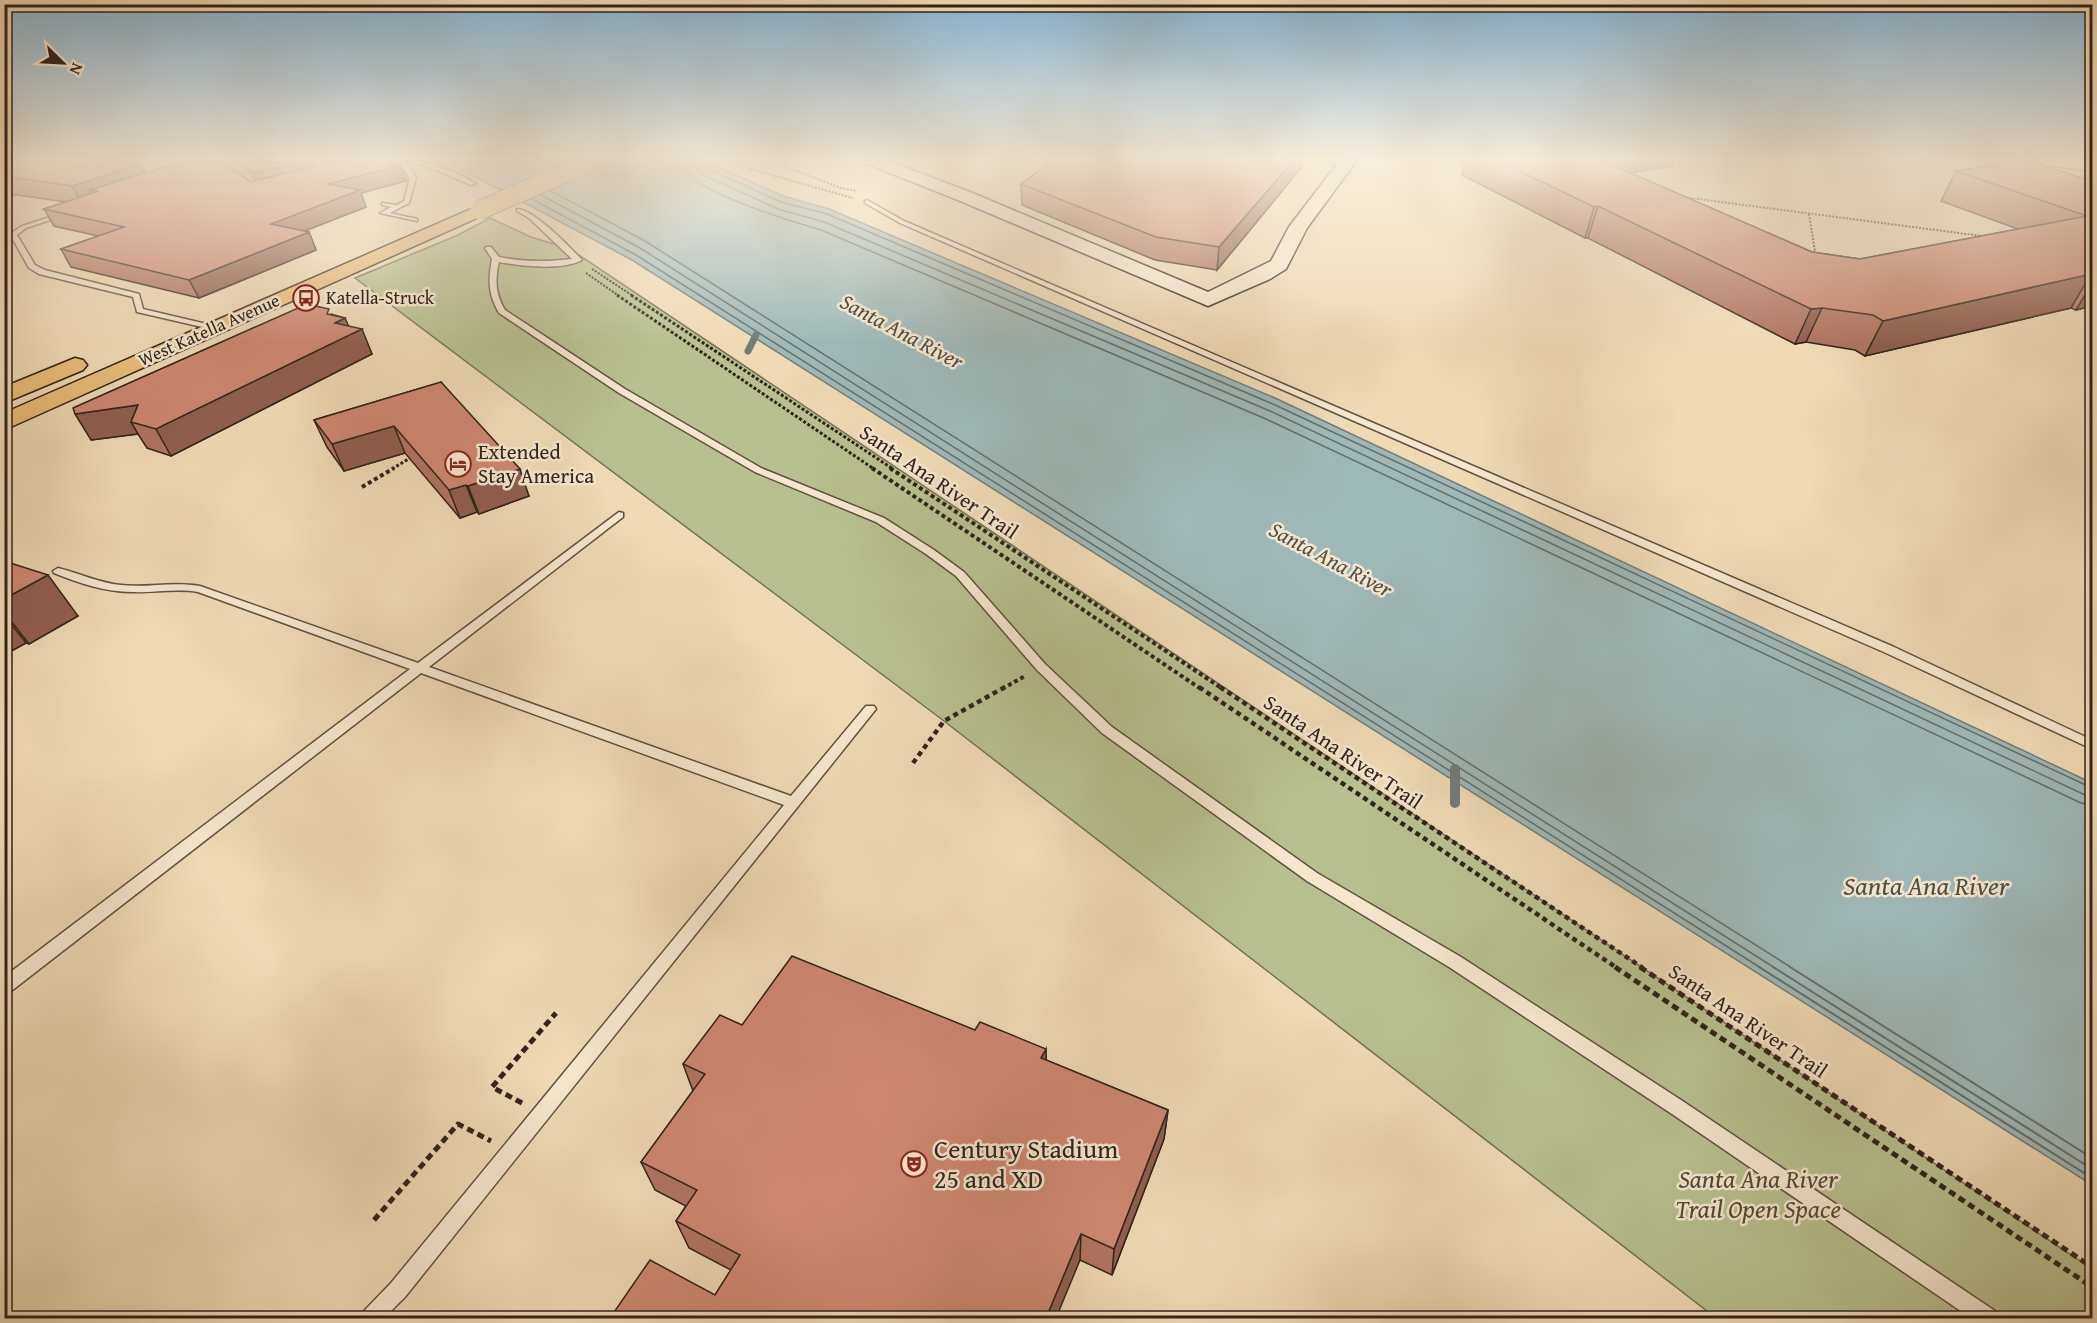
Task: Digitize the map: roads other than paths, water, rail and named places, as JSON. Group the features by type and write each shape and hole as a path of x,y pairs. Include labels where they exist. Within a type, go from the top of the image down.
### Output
{"main road":[{"name":"West Katella Avenue","path":"116,348 411,222"},
{"name":"West Katella Avenue","path":"4,423 212,328 425,222"},
{"path":"1026,222 1208,300 1263,275 1279,265 1302,222"},
{"path":"4,396 95,357"}],"lane":[{"path":"40,222 24,227 13,234 32,266 42,272 136,296 140,310 212,328"},
{"path":"536,222 578,260 531,265 493,254 491,284 493,298 502,311 622,391 758,470 880,520 930,552 960,574 1041,667 1107,730 1312,877 1455,963 1581,1045 1988,1318"},
{"path":"902,222 1868,641 2092,745"},
{"path":"4,987 619,515"},
{"path":"58,572 112,588 200,589 795,803"},
{"path":"372,1318 398,1290 512,1151 870,710"}],"water":[{"name":"Santa Ana River","path":"560,222 859,222 1275,398 2092,783 2092,1185 632,260"}],"waterway":[{"path":"748,351 756,335"},
{"path":"1455,769 1455,803"}],"place":[{"name":"Katella-Struck","path":"306,298"},
{"name":"Extended Stay America","path":"458,464"},
{"name":"Century Stadium 25 and XD","path":"914,1164"}],"park label":[{"name":"Santa Ana River Trail Open Space","path":"1758,1194"}]}
